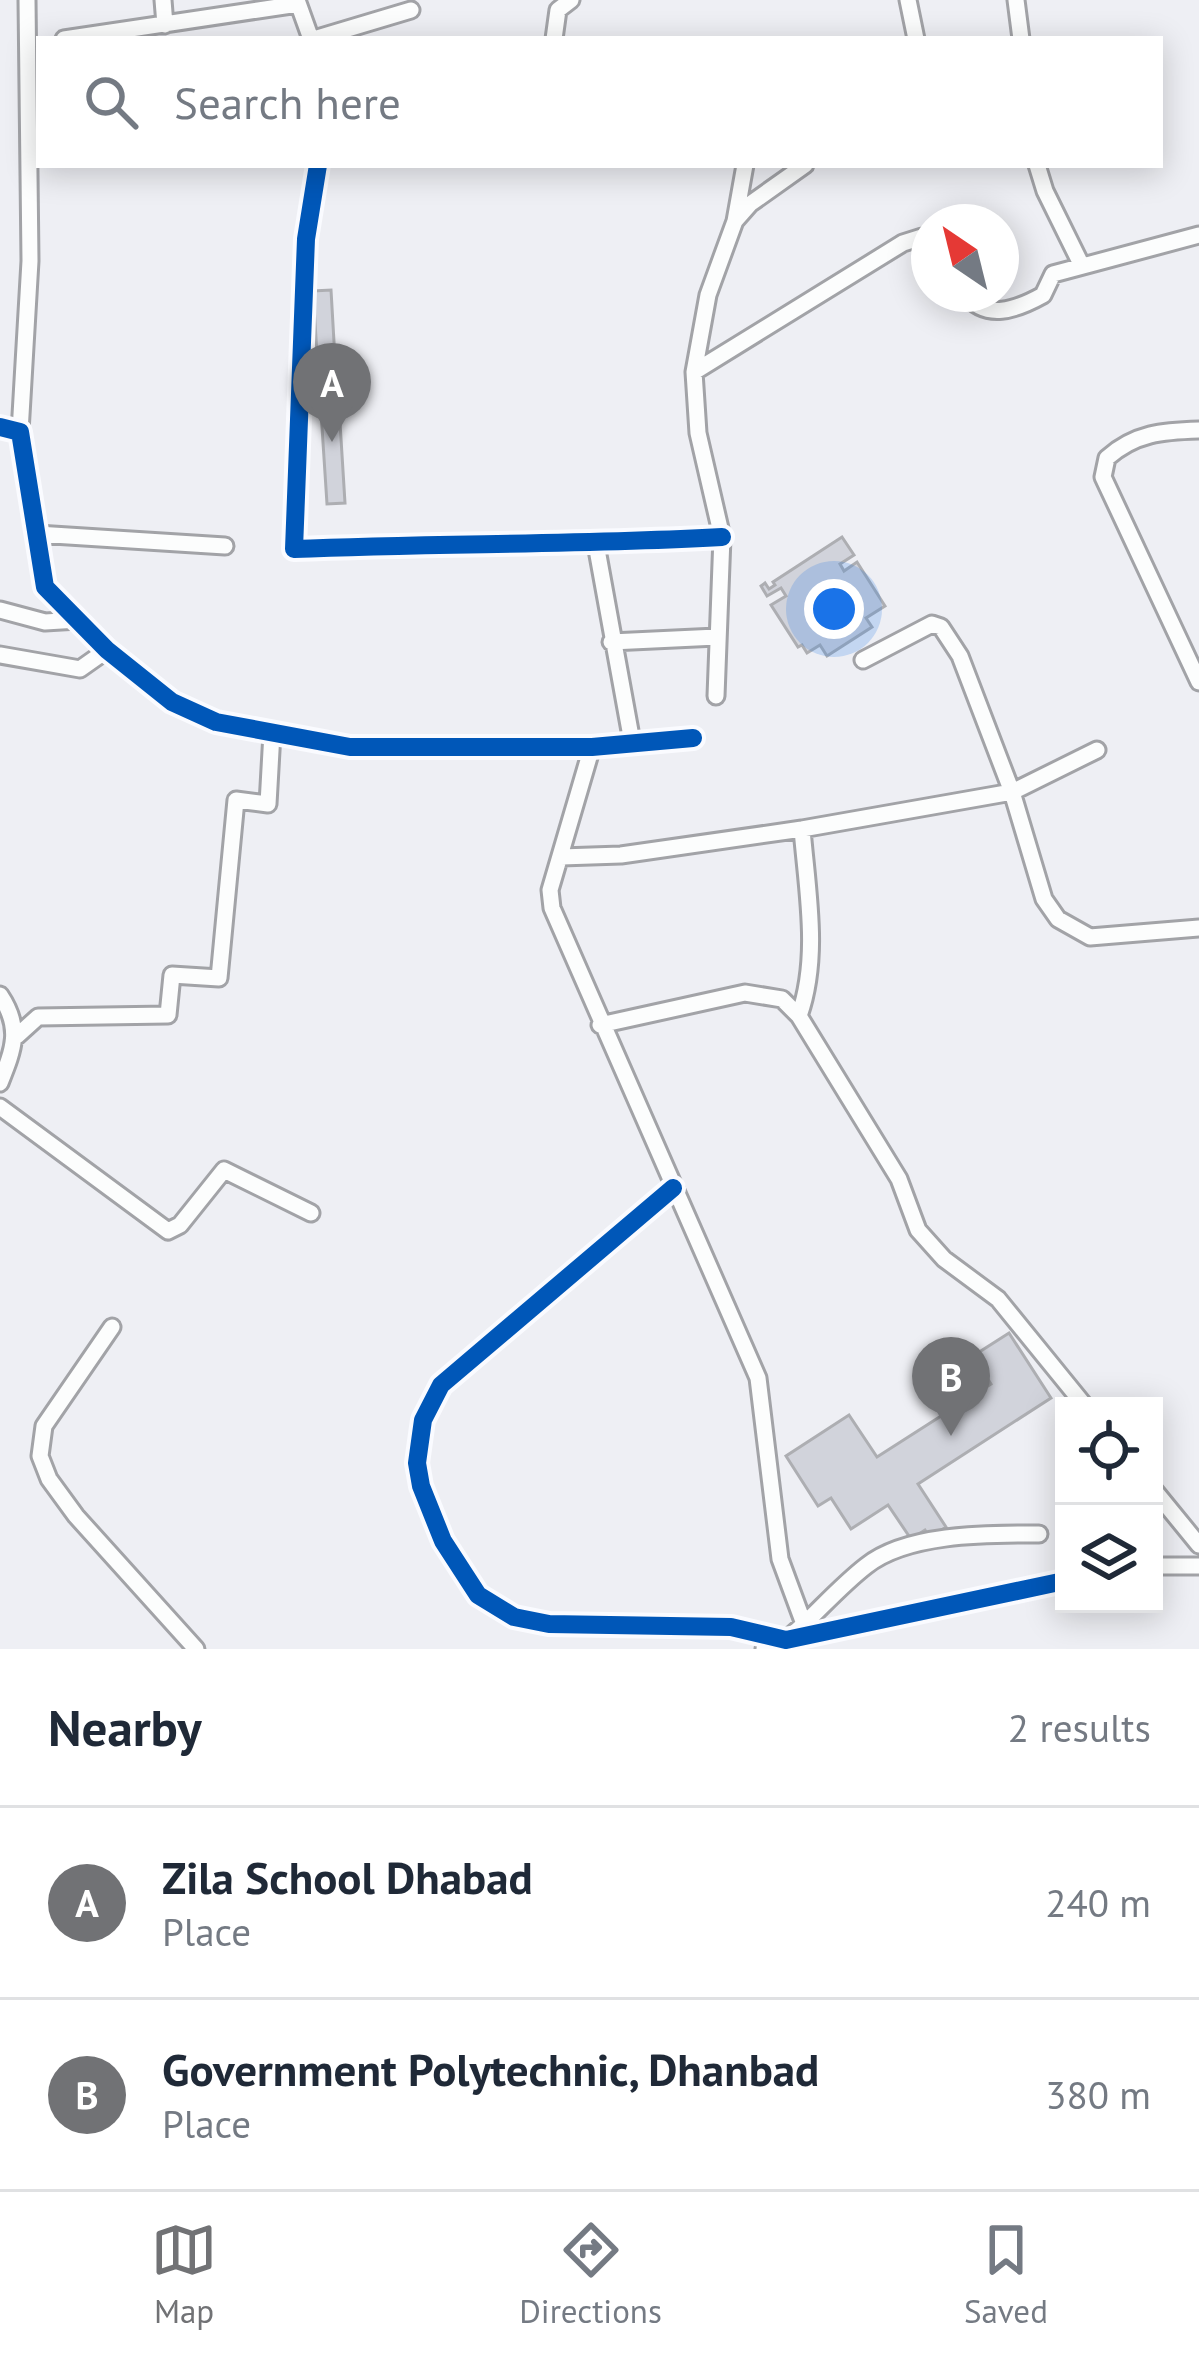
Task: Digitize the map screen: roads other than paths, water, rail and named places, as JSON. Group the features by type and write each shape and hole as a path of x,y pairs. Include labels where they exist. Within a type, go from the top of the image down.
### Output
{"street":[{"path":"27,0 33,43 30,261 20,432 45,587 107,650 172,702 216,722 350,747 592,748 693,738"},
{"path":"164,0 165,25"},
{"path":"554,36 558,10 571,0"},
{"path":"908,0 915,36"},
{"path":"1016,0 1021,36"},
{"path":"86,36 298,2 311,36"},
{"path":"322,36 411,10"},
{"path":"318,168 306,239 294,549 722,537"},
{"path":"716,696 722,537 698,433 694,372 708,296 735,221 744,168"},
{"path":"735,221 750,203 802,168"},
{"path":"1038,168 1081,264"},
{"path":"1019,304 1042,295 1054,274 1199,235"},
{"path":"694,372 911,240"},
{"path":"0,427 20,432"},
{"path":"1199,430 1136,437 1107,458 1103,477 1199,682"},
{"path":"37,534 225,546"},
{"path":"596,544 632,742"},
{"path":"0,610 46,622 78,620"},
{"path":"863,660 932,624 941,627 960,656 1012,792 1044,899 1058,920 1090,938 1199,928"},
{"path":"611,642 717,637"},
{"path":"0,655 80,669 107,650"},
{"path":"0,1083 17,1036 38,1017 169,1015 172,975 219,977 236,800 268,803 272,733"},
{"path":"592,748 550,890 552,908 758,1378 780,1559 804,1624"},
{"path":"561,857 621,854 802,830 1012,792 1096,749"},
{"path":"799,1016 808,992 811,939 802,830"},
{"path":"600,1025 746,993 782,1000 799,1016 899,1179 918,1230 929,1245 998,1299 1078,1397"},
{"path":"0,995 17,1036"},
{"path":"0,1106 169,1231 180,1225 224,1170 311,1213"},
{"path":"674,1188 441,1384 423,1420 417,1463 421,1486 443,1541 478,1595 514,1617 549,1624 731,1627 786,1640"},
{"path":"112,1327 44,1426 40,1456 49,1479 76,1516 196,1649"},
{"path":"1163,1501 1199,1545"},
{"path":"786,1640 869,1563 900,1550 972,1534 1039,1534"},
{"path":"1163,1566 1199,1566"},
{"path":"764,1649 786,1640 1055,1582"}],"place":[{"name":"Zila School Dhabad","path":"332,442"},
{"name":"Government Polytechnic, Dhanbad","path":"951,1436"}]}
